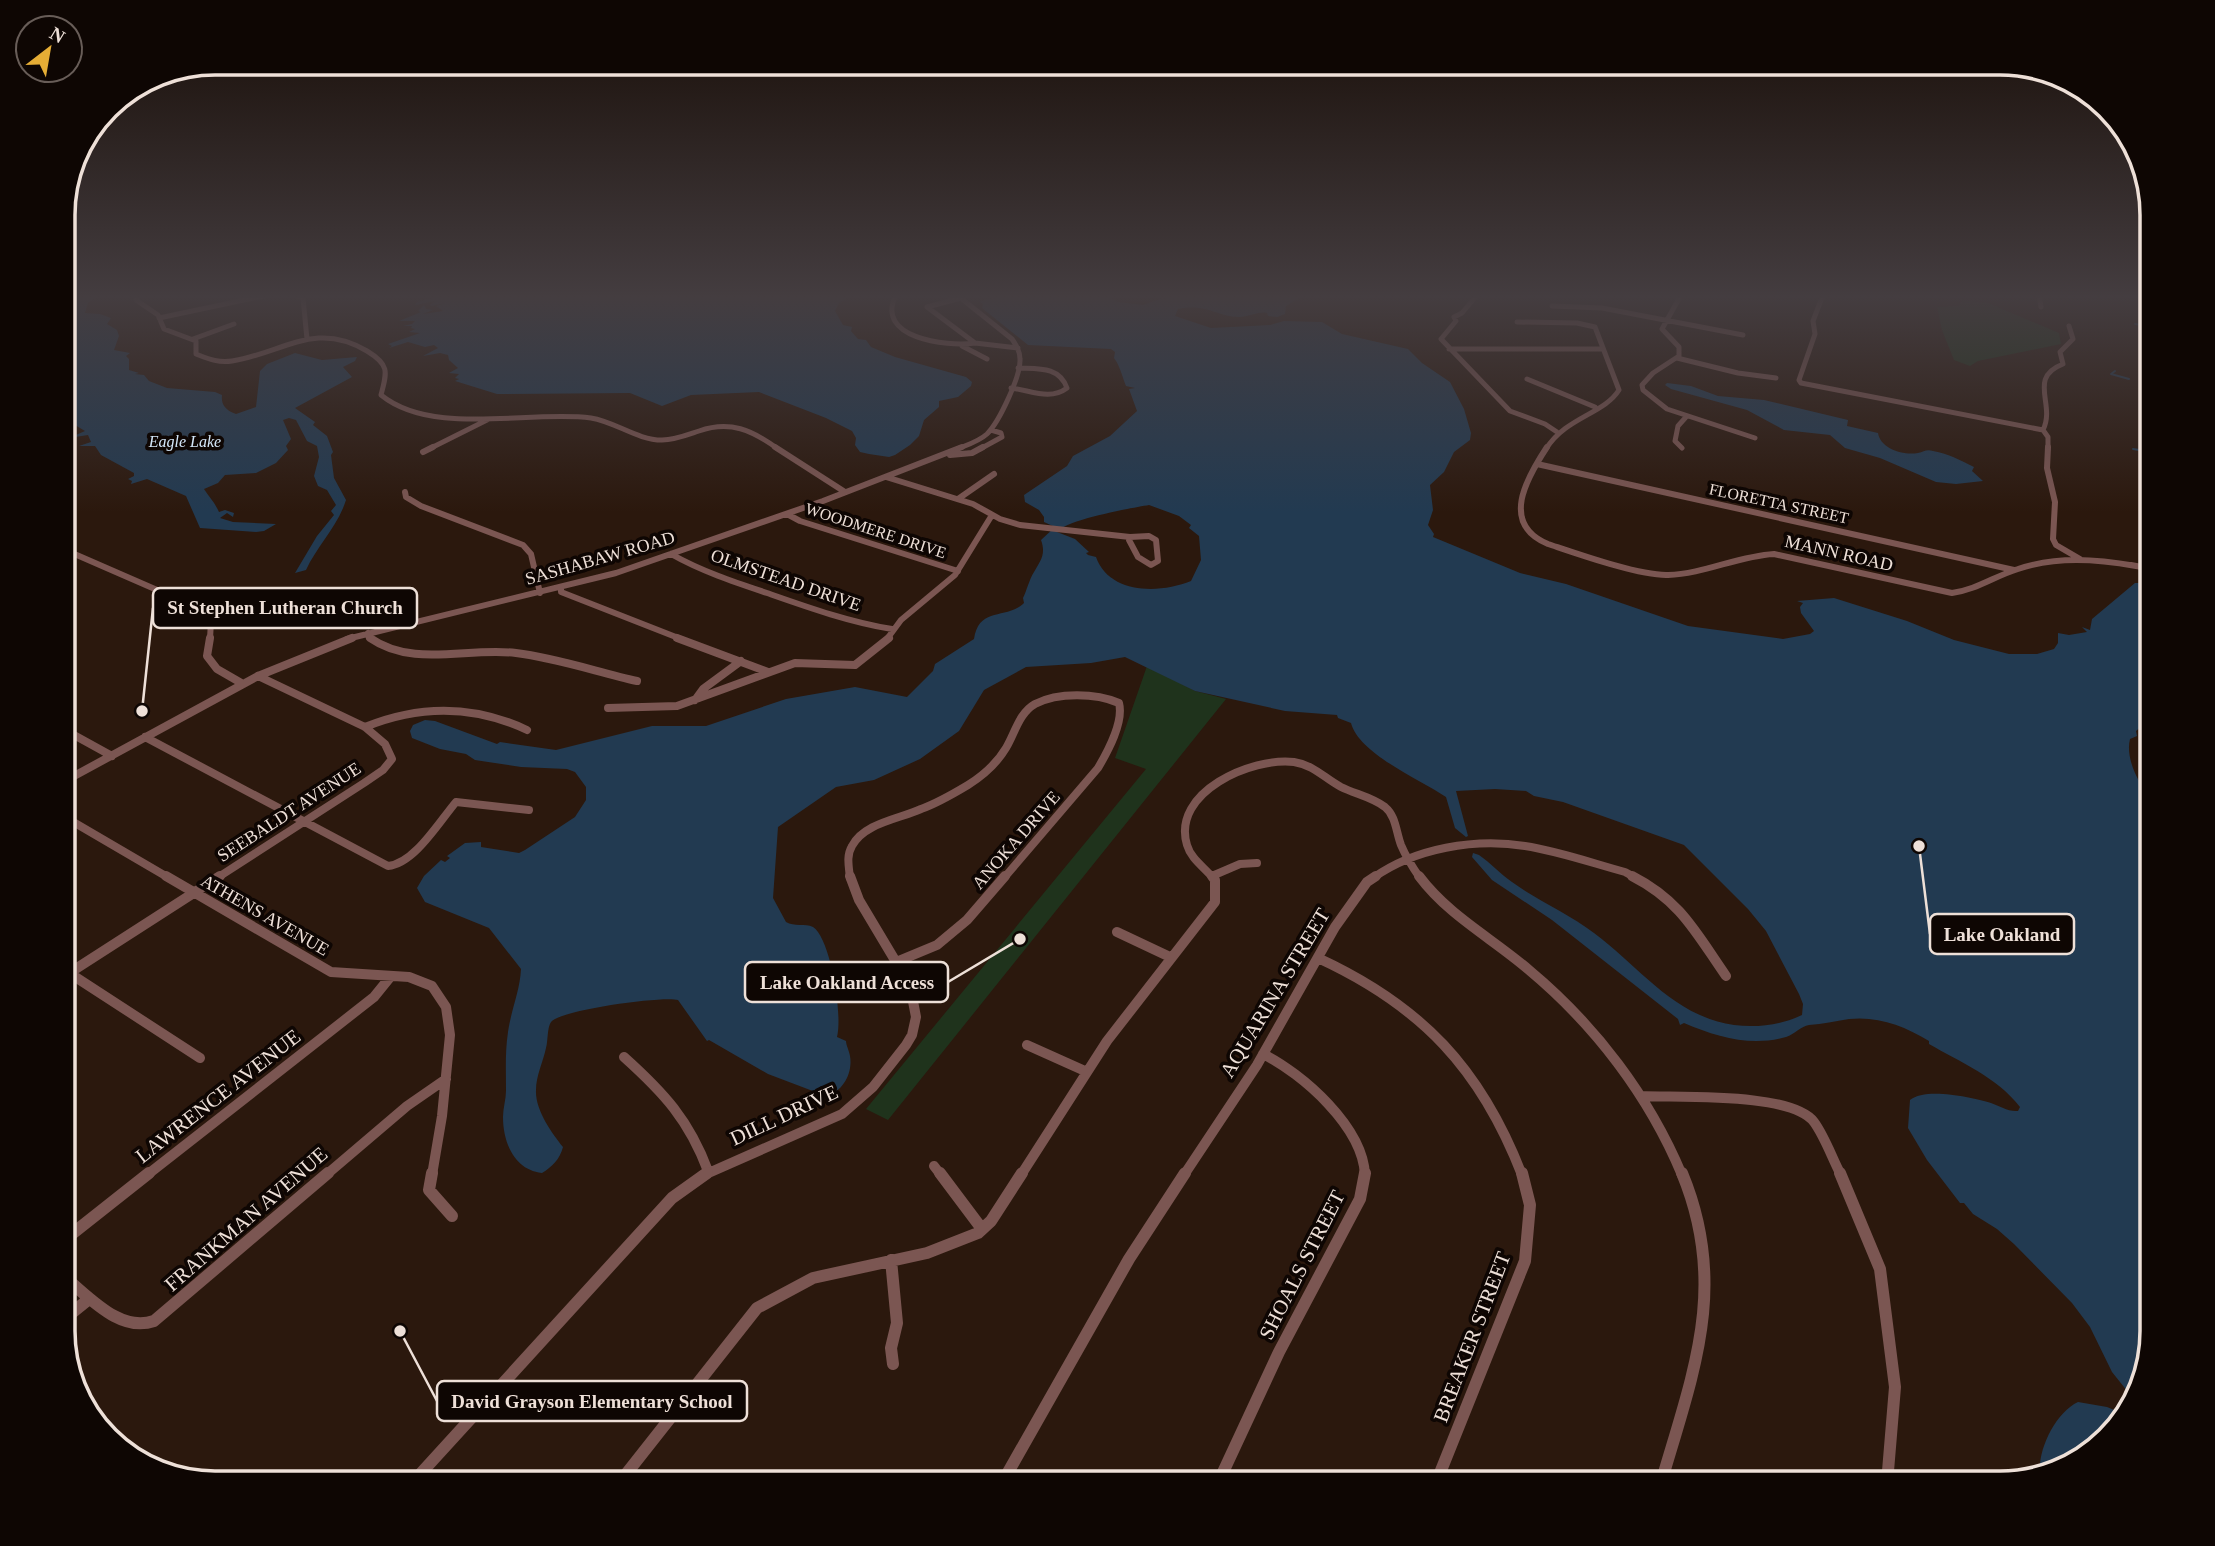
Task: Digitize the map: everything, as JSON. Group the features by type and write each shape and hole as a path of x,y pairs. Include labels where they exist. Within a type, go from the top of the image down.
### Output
{"street":[{"path":"386,367 387,376 381,395 390,404 428,415 589,418 612,423 658,440 675,438 717,425 739,427 765,440 845,492"},
{"path":"1471,367 1510,411 1545,424 1557,432"},
{"path":"1537,464 1557,432 1619,393 1610,367"},
{"path":"1662,367 1642,385 1655,401 1686,417 1755,438"},
{"path":"1714,367 1776,378"},
{"path":"1803,367 1798,380 1805,385 2043,430 2048,437 2046,468 2055,502 2053,539 2056,545 2080,559"},
{"path":"2043,430 2047,415 2046,378 2056,367"},
{"path":"947,454 971,453 1002,438 1001,433 992,430 1018,368 1055,372 1064,379 1068,388 1050,396 1011,388"},
{"path":"1527,379 1595,407"},
{"path":"1682,448 1675,441 1678,426 1686,417"},
{"path":"423,452 491,418"},
{"name":"SASHABAW ROAD","path":"76,775 292,659 368,633 561,588 671,554 947,454 977,441 992,430"},
{"name":"MANN ROAD","path":"1537,464 1521,498 1519,518 1522,526 1534,538 1658,574 1679,573 1737,558 1774,554 1952,593 1982,588 2014,570 2054,561 2080,559 2136,566"},
{"name":"FLORETTA STREET","path":"1537,464 2014,570"},
{"path":"958,499 995,474"},
{"path":"886,477 958,499 1020,526 1130,537 1149,536 1156,540 1156,564 1145,563 1138,557 1129,542 1130,537"},
{"path":"405,492 406,497 421,506 523,545 531,554 540,593"},
{"name":"WOODMERE DRIVE","path":"787,514 800,521 958,571"},
{"path":"608,708 662,709 695,700 795,663 818,662 845,667 855,665 887,639 892,629 958,571 992,515"},
{"name":"MANN ROAD","path":"2066,551 2140,567"},
{"name":"OLMSTEAD DRIVE","path":"671,554 687,563 809,606 870,626 892,629"},
{"path":"76,555 203,610 213,620 214,627 207,656 217,669 243,684"},
{"path":"561,588 561,592 579,601 768,672"},
{"path":"368,633 370,639 378,643 415,655 438,656 479,650 517,653 637,681"},
{"path":"695,700 704,689 741,661"},
{"path":"258,676 365,727 419,712 450,710 497,717 527,730"},
{"name":"DILL DRIVE","path":"423,1471 658,1212 687,1185 708,1171 840,1114 869,1089 901,1050 917,1026 916,1008 908,984 894,963 849,875 848,856 855,842 880,825 943,799 988,770 1002,755 1023,715 1036,703 1059,698 1094,696 1107,697 1119,703"},
{"name":"ANOKA DRIVE","path":"894,963 937,945 967,920 1098,768 1107,753 1121,711 1119,703"},
{"name":"SEEBALDT AVENUE","path":"76,966 389,764 392,759 389,750 365,727"},
{"path":"76,736 112,756"},
{"path":"145,737 388,866 399,865 409,858 456,802 529,810"},
{"path":"628,1471 757,1308 790,1287 813,1278 961,1241 982,1229 1007,1198 1085,1071 1170,957 1215,902 1217,888 1212,876 1193,858 1185,840 1185,827 1199,799 1207,789 1236,770 1281,761 1308,766 1339,787 1387,808 1408,858 1445,905 1540,978 1585,1024 1610,1052 1663,1132 1685,1179 1700,1226 1705,1271 1703,1328 1664,1471"},
{"name":"ATHENS AVENUE","path":"76,824 331,972 421,979 440,994 446,1007 450,1035 429,1190 452,1216"},
{"name":"AQUARINA STREET","path":"1009,1471 1129,1259 1263,1055 1347,908 1367,882 1408,858 1458,846 1526,846 1625,872 1654,887 1678,907 1726,976"},
{"path":"1212,876 1240,864 1257,863"},
{"path":"1117,932 1170,957"},
{"name":"BREAKER STREET","path":"1318,958 1357,976 1387,995 1428,1030 1465,1069 1509,1135 1528,1195 1530,1226 1525,1261 1441,1471"},
{"name":"LAWRENCE AVENUE","path":"76,1231 374,997 391,976"},
{"path":"76,980 200,1058"},
{"path":"1027,1045 1085,1071"},
{"name":"SHOALS STREET","path":"1224,1471 1284,1341 1360,1199 1366,1181 1365,1168 1357,1148 1333,1111 1301,1077 1277,1060 1263,1055"},
{"path":"624,1056 672,1101 682,1114 693,1130 708,1171"},
{"name":"FRANKMAN AVENUE","path":"89,1299 131,1325 140,1326 154,1321 407,1106 446,1079"},
{"path":"1641,1096 1767,1101 1797,1109 1813,1121 1846,1185 1880,1269 1895,1387 1888,1471"},
{"path":"934,1166 982,1229"},
{"path":"891,1260 897,1323 891,1348 893,1364"},
{"path":"76,1288 89,1299 76,1310"}],"green space":[{"path":"1147,666 1195,691 1226,699 888,1120 866,1109 1146,769 1115,758"}],"water":[{"name":"Eagle Lake","path":"76,367 129,367 129,370 139,373 135,374 144,375 149,381 167,388 215,392 222,395 226,408 236,414 256,407 260,371 264,367 343,367 352,377 295,408 315,422 313,425 327,436 333,452 331,455 334,478 346,500 338,519 306,570 295,573 317,536 334,515 331,511 336,505 327,490 318,486 314,476 319,457 317,446 307,441 296,420 283,420 291,439 286,446 288,450 276,463 256,473 225,475 218,483 204,489 219,512 225,510 234,513 233,517 227,513 220,518 233,522 276,524 256,532 200,528 186,496 147,479 131,484 132,481 128,479 134,476 134,473 101,455 95,446 79,446 91,442 88,435 76,437 85,431 76,426"},
{"path":"931,367 966,377 972,382 958,397 939,401 939,407 924,420 919,436 910,445 889,457 860,452 855,445 856,438 852,431 759,392 691,395 662,406 630,393 497,394 455,381 459,379 455,378 459,374 449,373 458,368"},
{"path":"1428,367 1450,382 1464,409 1471,433 1470,440 1454,452 1444,472 1430,485 1433,510 1428,525 1433,537 1520,573 1566,584 1688,626 1783,639 1810,634 1814,631 1801,613 1800,607 1803,603 1797,601 1834,598 1907,621 1954,640 2009,654 2037,654 2054,649 2058,643 2058,633 2069,635 2087,632 2082,627 2090,630 2092,619 2135,583 2140,583 2140,728 2136,731 2137,736 2130,739 2129,755 2140,783 2140,1331 2135,1367 2126,1390 2112,1372 2090,1327 2072,1303 2014,1244 1973,1214 1964,1203 1960,1203 1927,1160 1908,1128 1910,1100 1926,1094 1961,1096 2018,1111 2020,1107 2000,1087 1920,1036 1901,1027 1871,1019 1849,1019 1809,1025 1786,1037 1760,1041 1734,1039 1684,1023 1680,1025 1678,1019 1552,920 1492,880 1472,857 1473,853 1479,855 1522,889 1584,926 1658,988 1693,1012 1712,1020 1743,1026 1777,1023 1802,1015 1803,1004 1799,994 1766,931 1748,909 1684,845 1563,802 1534,796 1526,791 1495,789 1456,791 1468,836 1466,837 1455,828 1446,797 1378,756 1356,734 1351,723 1338,718 1337,715 1285,711 1195,691 1125,657 1091,663 1026,667 984,690 959,731 920,759 874,780 836,787 778,827 773,898 786,922 813,927 825,945 837,995 837,1037 846,1041 851,1062 842,1086 826,1096 768,1074 707,1041 678,1000 612,1005 572,1013 551,1022 536,1090 541,1113 563,1147 552,1165 542,1173 532,1171 517,1161 505,1136 503,1117 507,1039 521,969 489,928 425,902 417,888 424,876 441,860 445,862 450,858 447,856 465,843 481,842 481,847 519,853 525,850 575,817 586,800 586,787 575,772 567,769 521,767 475,760 466,754 440,749 412,738 410,731 413,725 425,720 435,721 497,744 500,742 556,750 652,726 706,726 786,699 855,687 907,697 933,671 935,664 974,639 981,622 1024,603 1023,598 1042,557 1041,540 1055,527 1044,522 1039,510 1025,502 1024,495 1067,466 1073,456 1110,436 1137,411 1129,389 1135,388 1126,386 1119,368","holes":["1149,505 1179,516 1191,525 1189,528 1199,536 1201,560 1191,581 1150,589 1136,588 1112,578 1096,557 1088,555 1086,553 1089,552 1075,539 1057,532 1085,519"]},
{"path":"1665,385 1691,386 1718,396 1764,400 1848,420 1847,426 1878,433 1883,443 1893,450 1912,454 1931,450 1959,460 1974,467 1972,471 1983,481 1956,484 1936,482 1880,458 1845,448 1830,435 1784,430 1747,410 1671,389"},
{"path":"2078,1402 2115,1410 2085,1442 2070,1452 2040,1465 2050,1432 2070,1407"}],"waterway":[{"path":"2115,371 2111,374 2129,379"},
{"path":"2133,449 2140,450"}],"place":[{"name":"St Stephen Lutheran Church","path":"142,711"},
{"name":"Lake Oakland","path":"1919,846"},
{"name":"Lake Oakland Access","path":"1020,939"},
{"name":"David Grayson Elementary School","path":"400,1331"}]}
